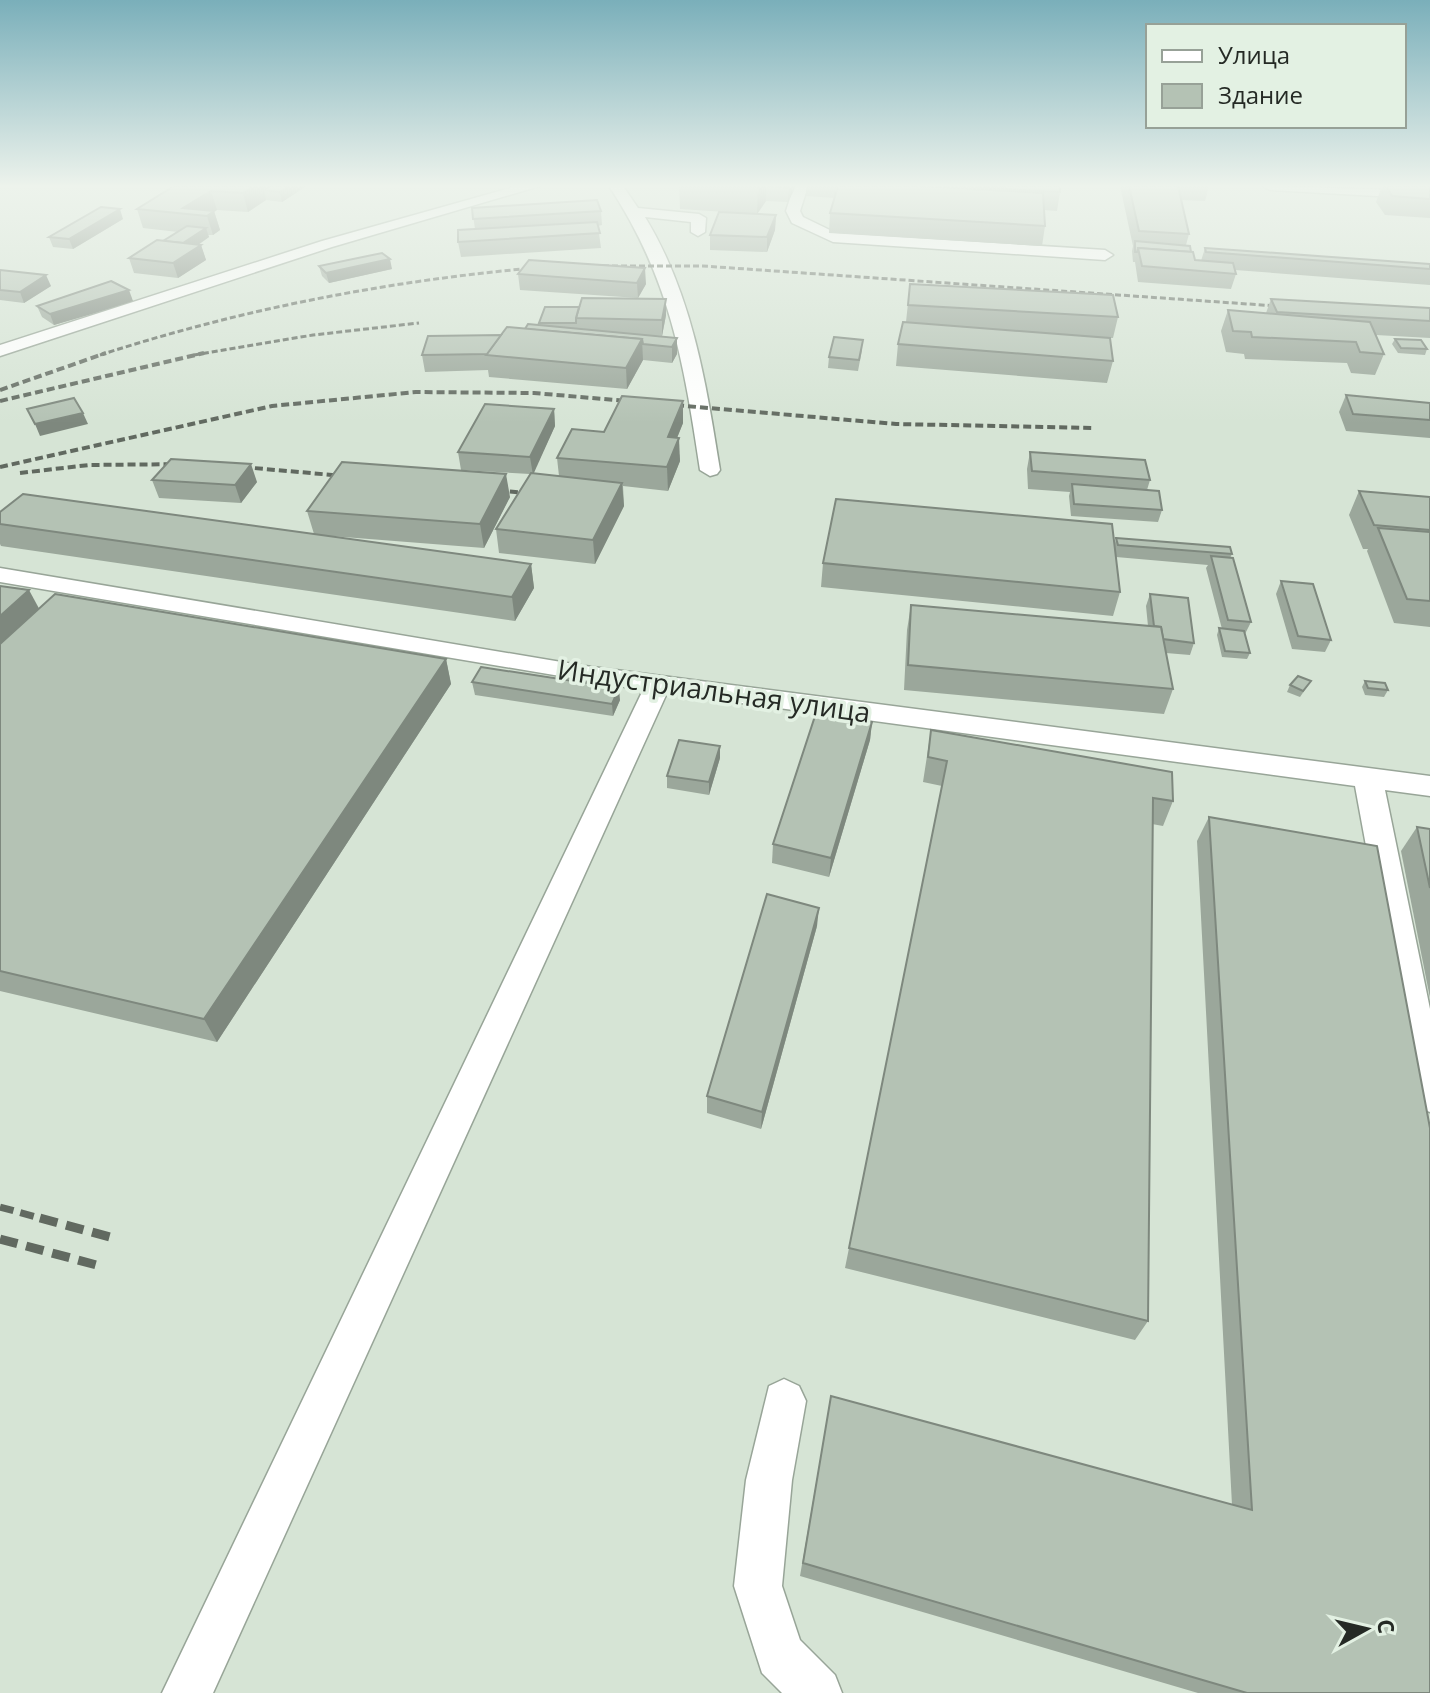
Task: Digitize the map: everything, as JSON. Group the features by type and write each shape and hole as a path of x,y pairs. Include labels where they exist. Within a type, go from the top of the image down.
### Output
{"street":[{"path":"0,351 263,265"},
{"path":"665,265 684,316 710,470"},
{"name":"Индустриальная улица","path":"0,575 659,683 1430,786"},
{"path":"187,1693 659,683"},
{"path":"1368,778 1430,1096"},
{"path":"784,1401 769,1480 758,1586 780,1655 817,1693"}],"building":[{"path":"324,265 363,265 326,273 319,266"},
{"path":"525,265 645,268 637,283 518,274"},
{"path":"1234,265 1236,274 1142,266"},
{"path":"1377,265 1430,265 1430,269"},
{"path":"0,270 46,275 20,292 0,290"},
{"path":"111,281 129,290 50,314 37,306"},
{"path":"910,284 1113,295 1118,317 908,305"},
{"path":"582,298 666,299 662,320 576,318"},
{"path":"1271,299 1430,308 1430,321 1277,312"},
{"path":"545,307 579,307 576,323 539,323"},
{"path":"1228,310 1370,322 1384,354 1360,352 1356,342 1252,337 1251,332 1233,331"},
{"path":"903,322 1110,338 1113,361 898,344"},
{"path":"528,324 677,338 672,347 643,344 642,339 525,329"},
{"path":"507,327 642,339 626,368 486,355"},
{"path":"501,335 487,354 422,355 428,336"},
{"path":"834,337 863,340 859,360 829,357"},
{"path":"1395,339 1421,340 1427,349 1401,348"},
{"path":"1346,395 1430,403 1430,420 1353,414"},
{"path":"622,396 683,401 668,437 679,438 667,467 557,458 572,429 604,432"},
{"path":"74,398 83,413 35,424 27,409"},
{"path":"485,404 554,409 530,457 458,452"},
{"path":"1030,452 1145,460 1150,480 1032,471"},
{"path":"171,459 251,464 235,485 152,480"},
{"path":"342,462 506,474 480,524 307,511"},
{"path":"531,473 622,483 593,540 496,529"},
{"path":"1072,484 1159,491 1162,510 1074,504"},
{"path":"1359,491 1430,497 1430,530 1374,525"},
{"path":"23,494 531,564 512,597 0,524 0,512"},
{"path":"836,499 1112,524 1120,592 823,563"},
{"path":"1378,528 1430,532 1430,601 1407,599"},
{"path":"1116,538 1230,547 1232,554 1118,545"},
{"path":"1211,556 1233,558 1251,622 1228,620"},
{"path":"1281,581 1313,584 1331,640 1298,636"},
{"path":"0,586 29,590 0,616"},
{"path":"55,594 446,659 204,1019 0,971 0,644"},
{"path":"1150,594 1188,598 1194,643 1163,639 1161,627 1154,626"},
{"path":"911,605 1161,627 1173,689 908,665"},
{"path":"1219,628 1244,631 1250,653 1225,651"},
{"path":"481,667 619,688 612,704 472,682"},
{"path":"1298,676 1311,681 1303,691 1290,685"},
{"path":"1365,681 1385,683 1388,690 1368,688"},
{"path":"817,710 872,722 831,858 773,844"},
{"path":"931,730 1172,772 1173,801 1153,798 1148,1321 849,1248 947,761 928,757"},
{"path":"679,740 720,746 709,782 667,776"},
{"path":"1209,817 1377,846 1430,1128 1430,1693 1247,1693 803,1563 831,1396 1252,1510"},
{"path":"1417,827 1430,829 1430,888"},
{"path":"767,894 819,908 762,1112 707,1096"}],"railway":[{"path":"576,266 703,266 1291,307"},
{"path":"102,354 209,323 320,298 431,280 544,267"},
{"path":"199,354 313,335 419,323"},
{"path":"199,354 204,353"},
{"path":"0,390 102,354"},
{"path":"0,401 199,354"},
{"path":"194,355 199,354"},
{"path":"0,467 272,406 416,392 534,393 896,424 1094,428"},
{"path":"20,473 89,465 191,464"},
{"path":"231,466 355,477"},
{"path":"486,489 524,493"},
{"path":"0,1207 47,1220"},
{"path":"40,1218 117,1239"},
{"path":"0,1239 104,1267"}]}
